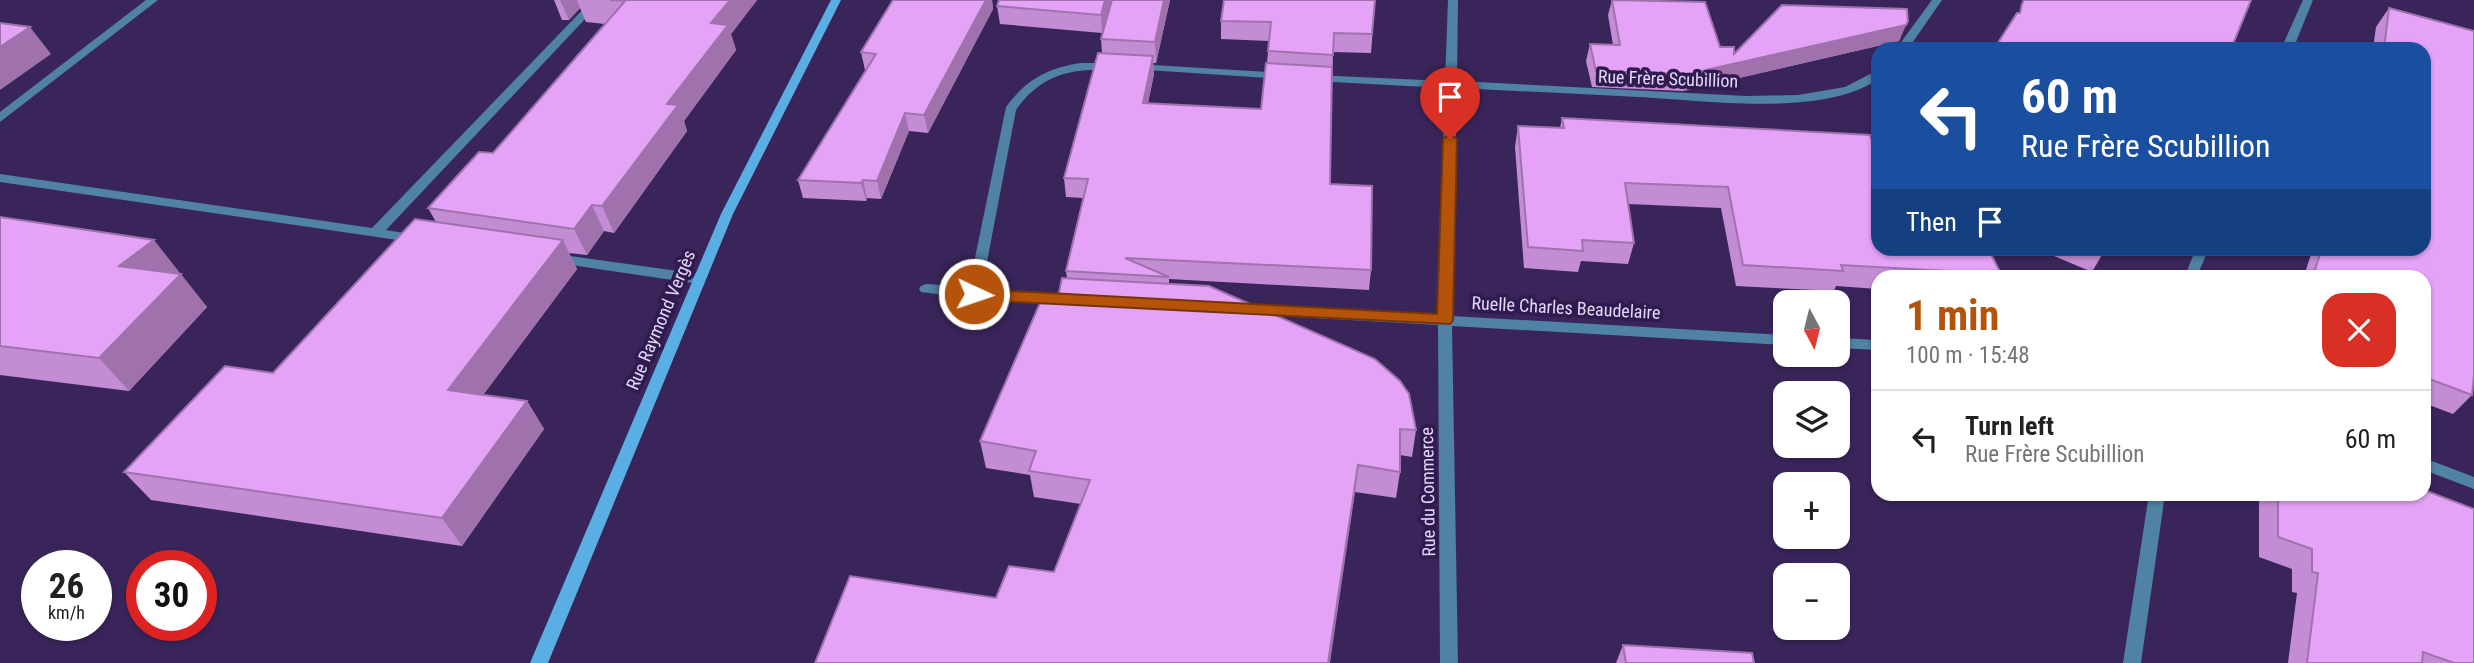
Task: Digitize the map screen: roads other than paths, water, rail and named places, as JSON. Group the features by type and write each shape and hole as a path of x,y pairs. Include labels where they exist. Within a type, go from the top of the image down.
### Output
{"main road":[{"name":"Rue Raymond Vergès","path":"539,663 731,206 836,0"}],"street":[{"path":"0,118 153,0"},
{"path":"376,232 598,0"},
{"path":"1445,320 1453,0"},
{"path":"1907,42 1937,0"},
{"path":"2290,42 2308,0"},
{"name":"Rue Frère Scubillion","path":"974,294 1010,110 1022,91 1040,76 1075,68 1108,66 1451,87 1746,100 1802,99 1866,84 1871,79"},
{"path":"0,178 430,240"},
{"path":"539,256 699,279"},
{"path":"926,289 1071,299"},
{"name":"Ruelle Charles Beaudelaire","path":"1223,308 1773,339"},
{"name":"Rue du Commerce","path":"1445,320 1449,663"},
{"path":"1850,344 1871,345"},
{"path":"2431,467 2474,483"},
{"path":"2132,663 2156,501"}]}
